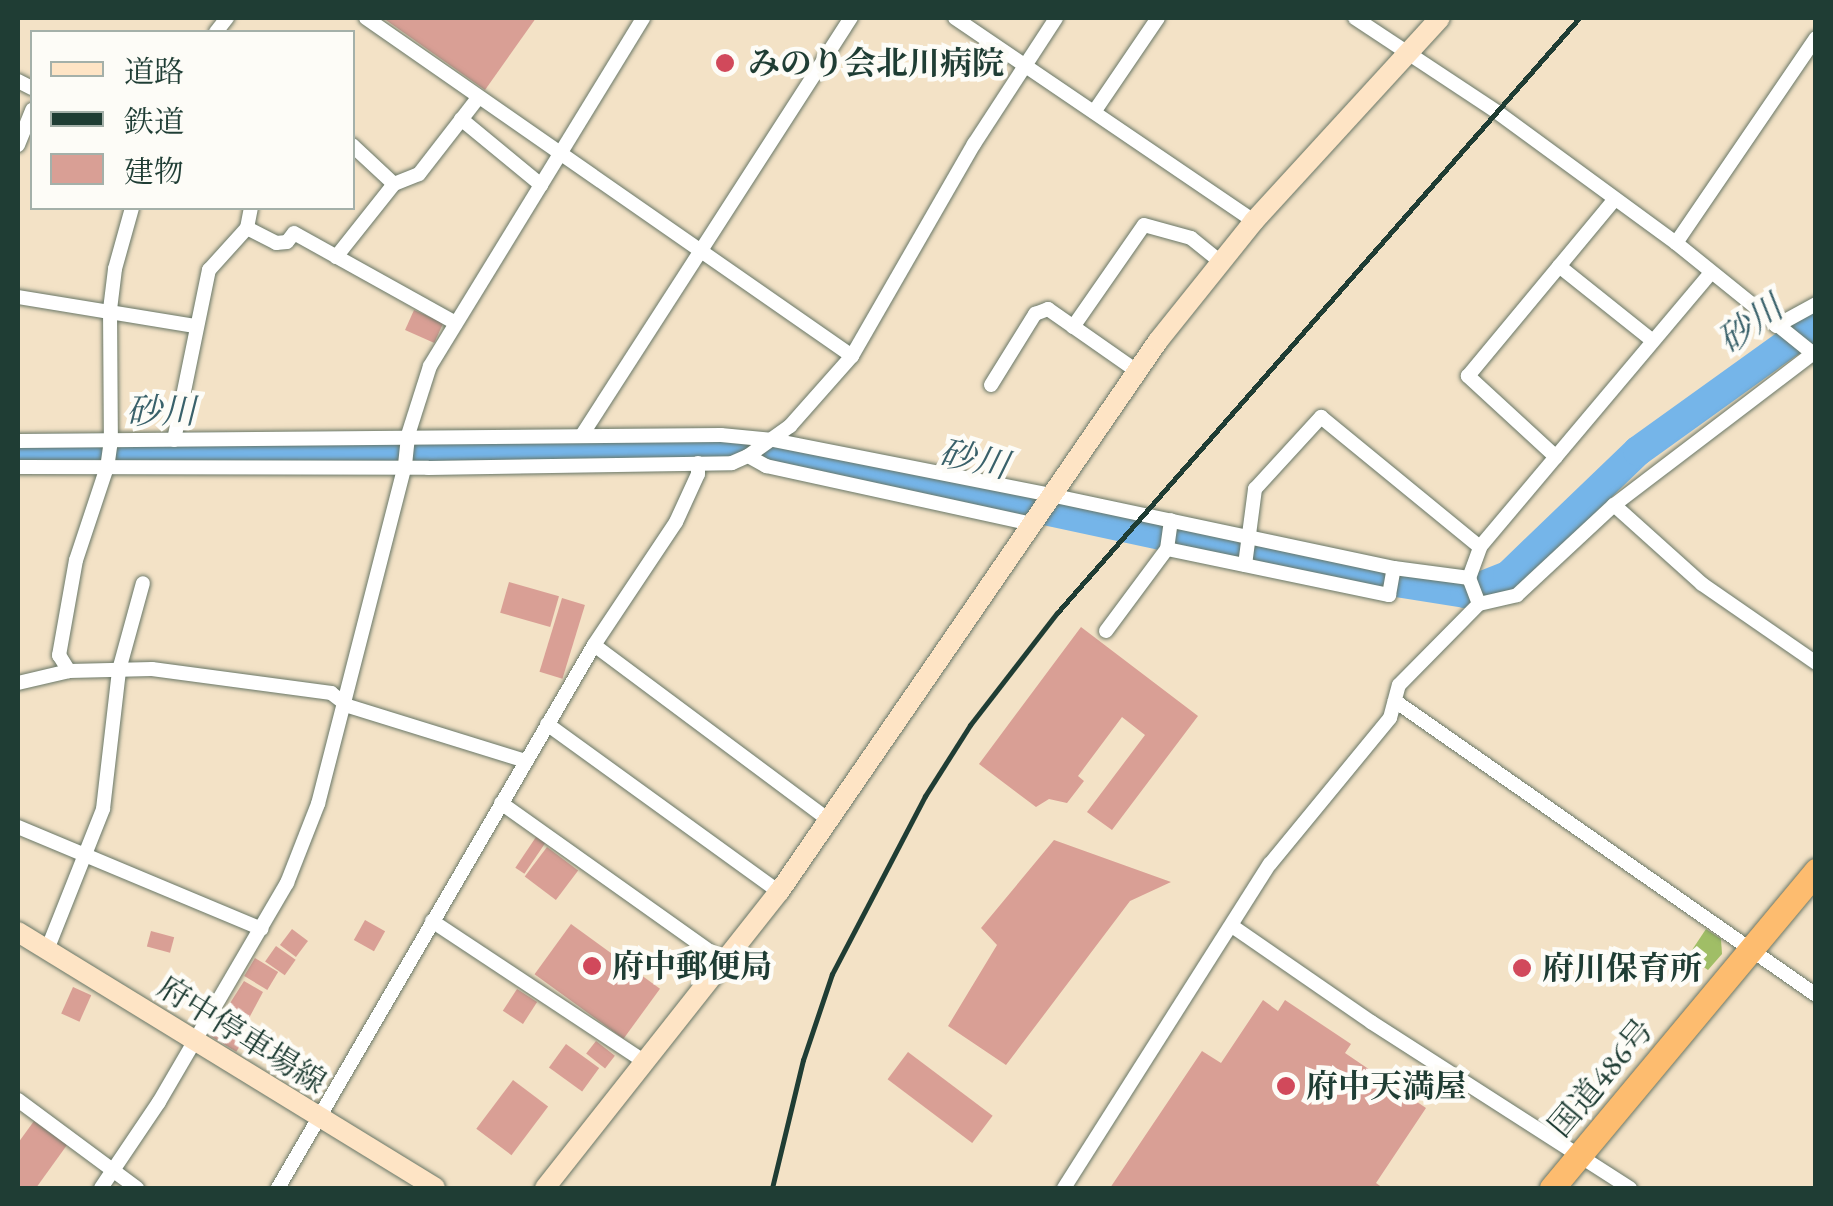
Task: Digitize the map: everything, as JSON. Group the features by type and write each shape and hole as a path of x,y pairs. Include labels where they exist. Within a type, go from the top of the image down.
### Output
{"highway":[{"name":"国道486号","path":"1552,1188 1816,871"}],"street":[{"path":"366,18 852,356"},
{"path":"101,1188 159,1102 192,1039 288,883 318,804 405,465 408,435 430,366 644,18"},
{"path":"582,434 851,18"},
{"path":"954,18 1254,221"},
{"path":"18,467 732,463 773,440 830,385 852,356 1056,18"},
{"path":"1094,112 1158,18"},
{"path":"1064,1188 1270,864 1390,718 1399,684 1479,604 1517,595 1614,505 1814,354 1676,243 1410,50 1355,18"},
{"path":"545,1188 779,892 1138,372 1222,262 1254,221 1440,18"},
{"path":"1676,243 1816,38"},
{"path":"336,257 394,184 419,174 478,98"},
{"path":"18,145 30,115"},
{"path":"462,119 541,185"},
{"path":"355,148 394,184"},
{"path":"1556,457 1468,376 1615,199"},
{"path":"69,671 60,656 76,560 111,440 110,310 115,270 131,210"},
{"path":"174,440 210,270 246,228 250,210"},
{"path":"1074,327 1144,225 1192,238 1222,262"},
{"path":"246,228 276,243 286,242 294,234 456,323"},
{"path":"1559,266 1653,341"},
{"path":"1479,604 1469,578 1480,547 1711,273"},
{"path":"18,298 196,326"},
{"path":"1776,326 1816,304"},
{"path":"991,386 1035,314 1048,309 1138,372"},
{"path":"1245,565 1256,489 1321,417 1480,547"},
{"path":"18,441 582,434 720,435 773,440 1394,568 1469,578"},
{"path":"748,456 766,466 1034,524"},
{"path":"278,1188 594,645 676,522 698,474 698,463"},
{"path":"1614,505 1702,584 1816,664"},
{"path":"1106,632 1167,549 1171,520"},
{"path":"1167,549 1389,595 1394,568"},
{"path":"47,950 103,809 119,670 143,583"},
{"path":"594,645 829,820"},
{"path":"18,683 69,671 119,670 170,672 331,693 343,698 348,706 526,760"},
{"path":"1395,701 1816,995"},
{"path":"548,724 779,892"},
{"path":"501,803 725,962"},
{"path":"18,826 262,929"},
{"path":"432,921 645,1062"},
{"path":"1232,926 1371,1022 1630,1188"},
{"name":"府中停車場線","path":"18,932 436,1188"},
{"path":"18,1100 137,1188"}],"green space":[{"path":"1706,929 1721,939 1722,954 1708,970 1688,956"}],"building":[{"path":"383,18 536,18 485,90"},
{"path":"414,310 443,323 434,343 405,330"},
{"path":"509,582 559,596 550,627 500,613"},
{"path":"562,598 585,605 562,679 539,672"},
{"path":"1081,627 1198,716 1112,830 1087,812 1145,735 1122,717 1078,776 1084,781 1067,803 1049,799 1036,807 979,764"},
{"path":"536,837 545,843 524,874 515,868"},
{"path":"1054,840 1171,882 1130,901 1006,1065 948,1026 997,945 981,928"},
{"path":"547,847 578,870 556,900 525,877"},
{"path":"365,920 385,931 374,951 354,940"},
{"path":"571,924 660,989 624,1039 535,974"},
{"path":"292,929 308,941 296,957 280,945"},
{"path":"151,931 174,937 170,953 147,946"},
{"path":"276,946 296,960 285,975 265,962"},
{"path":"255,958 278,972 267,990 244,976"},
{"path":"244,981 263,992 241,1033 220,1019"},
{"path":"73,987 91,995 79,1022 61,1013"},
{"path":"517,989 537,1002 523,1024 503,1011"},
{"name":"府中天満屋","path":"1263,1000 1278,1011 1285,1000 1351,1044 1345,1053 1426,1108 1376,1183 1383,1188 1110,1188 1202,1051 1221,1063"},
{"path":"218,1022 245,1038 236,1052 210,1036"},
{"path":"596,1041 615,1056 605,1068 586,1054"},
{"path":"566,1044 599,1068 582,1092 549,1067"},
{"path":"908,1052 993,1116 972,1143 888,1079"},
{"path":"513,1080 548,1106 511,1155 476,1129"},
{"path":"34,1121 67,1145 36,1188 18,1188 18,1143"}],"waterway":[{"name":"砂川","path":"18,449 715,444 783,454 1333,572 1465,593 1508,576 1638,451 1816,323"}],"railway":[{"path":"772,1188 803,1060 832,974 925,796 970,725 1057,613 1579,18"}],"place":[{"name":"みのり会北川病院","path":"725,63"},
{"name":"府中郵便局","path":"592,966"},
{"name":"府川保育所","path":"1522,968"},
{"name":"府中天満屋","path":"1286,1086"}]}
